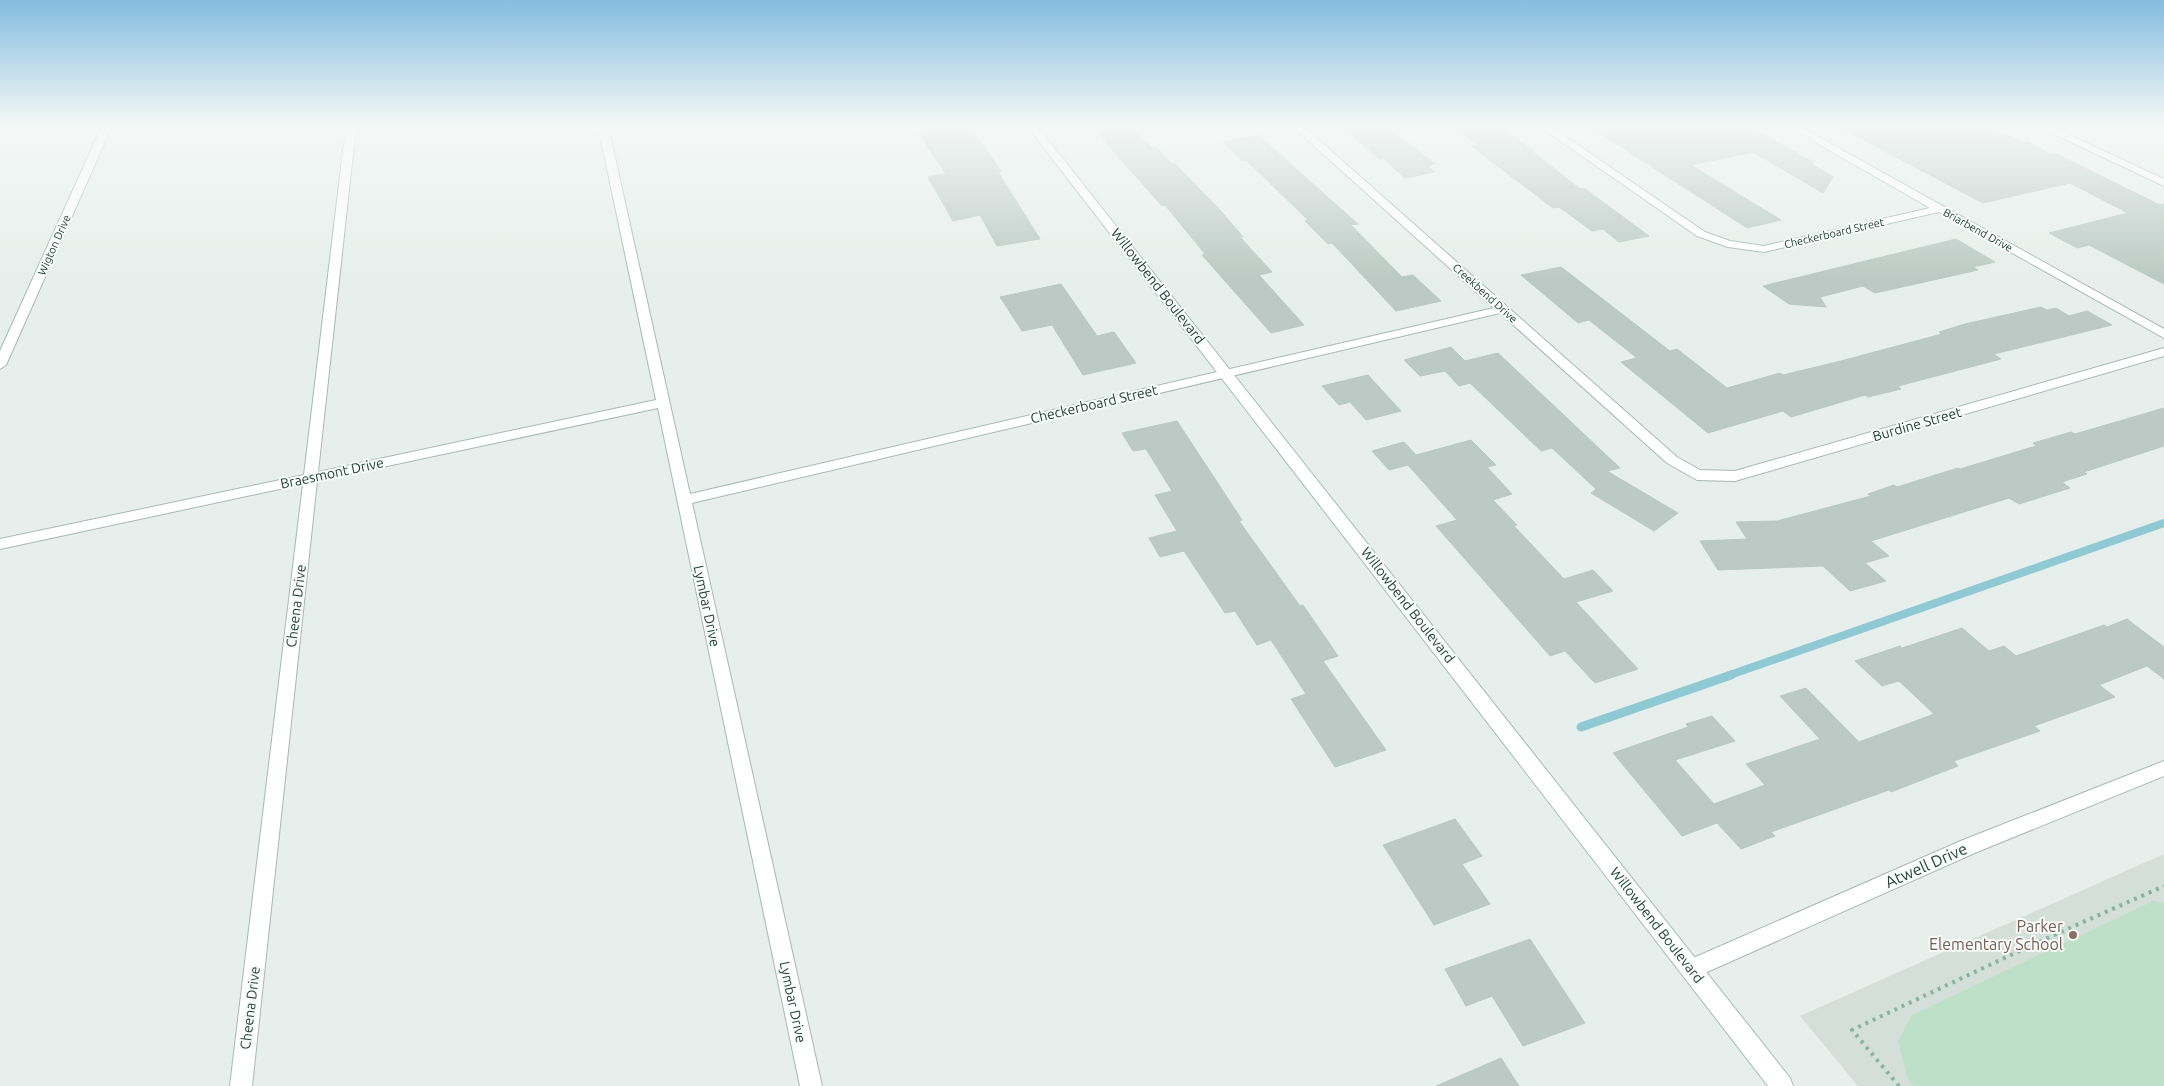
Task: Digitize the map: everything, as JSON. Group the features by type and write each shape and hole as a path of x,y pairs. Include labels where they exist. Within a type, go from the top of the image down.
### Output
{"street":[{"name":"Wigton Drive","path":"0,365 84,177"},
{"name":"Cheena Drive","path":"241,1086 345,177"},
{"name":"Lymbar Drive","path":"614,177 811,1086"},
{"name":"Willowbend Boulevard","path":"1072,177 1692,968 1782,1086"},
{"name":"Creekbend Drive","path":"1354,177 1672,460"},
{"name":"Checkerboard Street","path":"1618,177 1701,234 1728,244 1764,249 1939,209"},
{"name":"Briarbend Drive","path":"1882,177 2164,334"},
{"path":"2150,177 2164,183"},
{"name":"Checkerboard Street","path":"684,500 1503,309"},
{"name":"Burdine Street","path":"1672,460 1697,475 1735,476 2164,352"},
{"name":"Braesmont Drive","path":"0,544 664,403"},
{"name":"Atwell Drive","path":"1692,968 1970,846 2164,768"}],"path":[{"path":"1899,1086 1852,1030 2034,944 2164,886"}],"shaded area":[{"name":"Parker Elementary School","path":"2164,854 2164,1086 1858,1086 1800,1016"}],"green space":[{"name":"Parker Elementary School","path":"2153,901 2164,903 2164,1086 1914,1086 1908,1080 1898,1041 1912,1015"}],"building":[{"path":"928,177 1001,177 1040,239 997,246 980,215 953,221"},
{"path":"1136,177 1187,177 1220,210 1243,237 1240,237 1272,272 1259,275 1304,325 1271,333 1202,255 1205,254 1165,205 1162,206"},
{"path":"1263,177 1305,177 1358,224 1351,225 1402,277 1413,275 1441,301 1396,311 1332,243 1328,244 1305,221 1308,220"},
{"path":"1512,177 1564,177 1580,189 1584,188 1649,236 1619,242 1603,229 1592,231 1559,207 1553,208"},
{"path":"1668,177 1710,177 1781,220 1747,228"},
{"path":"1795,177 1832,177 1823,193"},
{"path":"1933,177 2102,177 2160,205 2164,204 2164,284 2089,245 2077,248 2049,233 2128,213 2070,183 1983,203"},
{"path":"1956,239 1995,262 1973,267 1978,270 1875,293 1863,286 1820,297 1826,307 1789,304 1763,286"},
{"path":"1561,267 1670,351 1677,349 1727,388 1780,373 1783,375 1942,334 1939,332 1965,324 2041,307 2047,310 2056,308 2069,316 2087,311 2112,325 1994,354 2001,359 1898,386 1901,389 1868,397 1865,395 1791,417 1783,411 1708,433 1621,362 1637,358 1589,320 1578,323 1521,275"},
{"path":"1061,284 1097,336 1114,332 1136,363 1083,375 1052,325 1022,331 1000,297"},
{"path":"1451,347 1465,361 1498,353 1620,468 1607,471 1678,513 1654,531 1591,493 1596,489 1552,448 1541,451 1470,383 1459,386 1445,371 1420,376 1404,360"},
{"path":"1368,375 1401,411 1366,420 1350,402 1339,405 1322,386"},
{"path":"2164,408 2164,446 2084,472 2087,474 2062,482 2070,488 2019,504 2009,498 1871,541 1889,556 1865,563 1886,581 1850,591 1823,566 1718,570 1700,541 1747,539 1736,522 1777,521 1871,496 1868,494 1894,485 1897,487 2036,446 2033,443 2071,432 2075,434"},
{"path":"1177,421 1242,520 1239,521 1300,606 1303,605 1338,656 1323,661 1386,750 1335,767 1291,699 1306,694 1271,640 1257,645 1235,611 1225,613 1184,551 1160,557 1149,538 1177,531 1155,495 1172,491 1146,449 1133,451 1122,433"},
{"path":"1471,440 1496,465 1487,467 1512,494 1493,500 1517,525 1514,526 1564,579 1593,570 1613,591 1576,602 1638,669 1595,683 1565,651 1550,656 1436,526 1457,520 1408,465 1389,470 1372,451 1404,442 1416,455"},
{"path":"2127,619 2164,647 2164,679 2147,666 2099,685 2115,697 2034,726 2040,731 1954,761 1958,766 1891,792 1889,790 1771,832 1775,836 1741,849 1717,823 1682,836 1613,753 1688,727 1686,724 1712,716 1735,741 1675,760 1714,804 1765,785 1746,764 1820,739 1780,696 1806,688 1859,742 1934,714 1899,681 1882,686 1855,661 1962,628 1989,651 2004,646 2016,656 2104,625 2107,627"},
{"path":"1455,819 1482,856 1462,864 1490,904 1434,925 1383,845"},
{"path":"1530,939 1585,1023 1523,1046 1492,996 1466,1006 1445,969"},
{"path":"1501,1058 1519,1086 1436,1086"}],"waterway":[{"path":"1727,676 2164,523"},
{"path":"1581,727 1731,675"}],"place":[{"name":"Parker Elementary School","path":"2073,935"}]}
